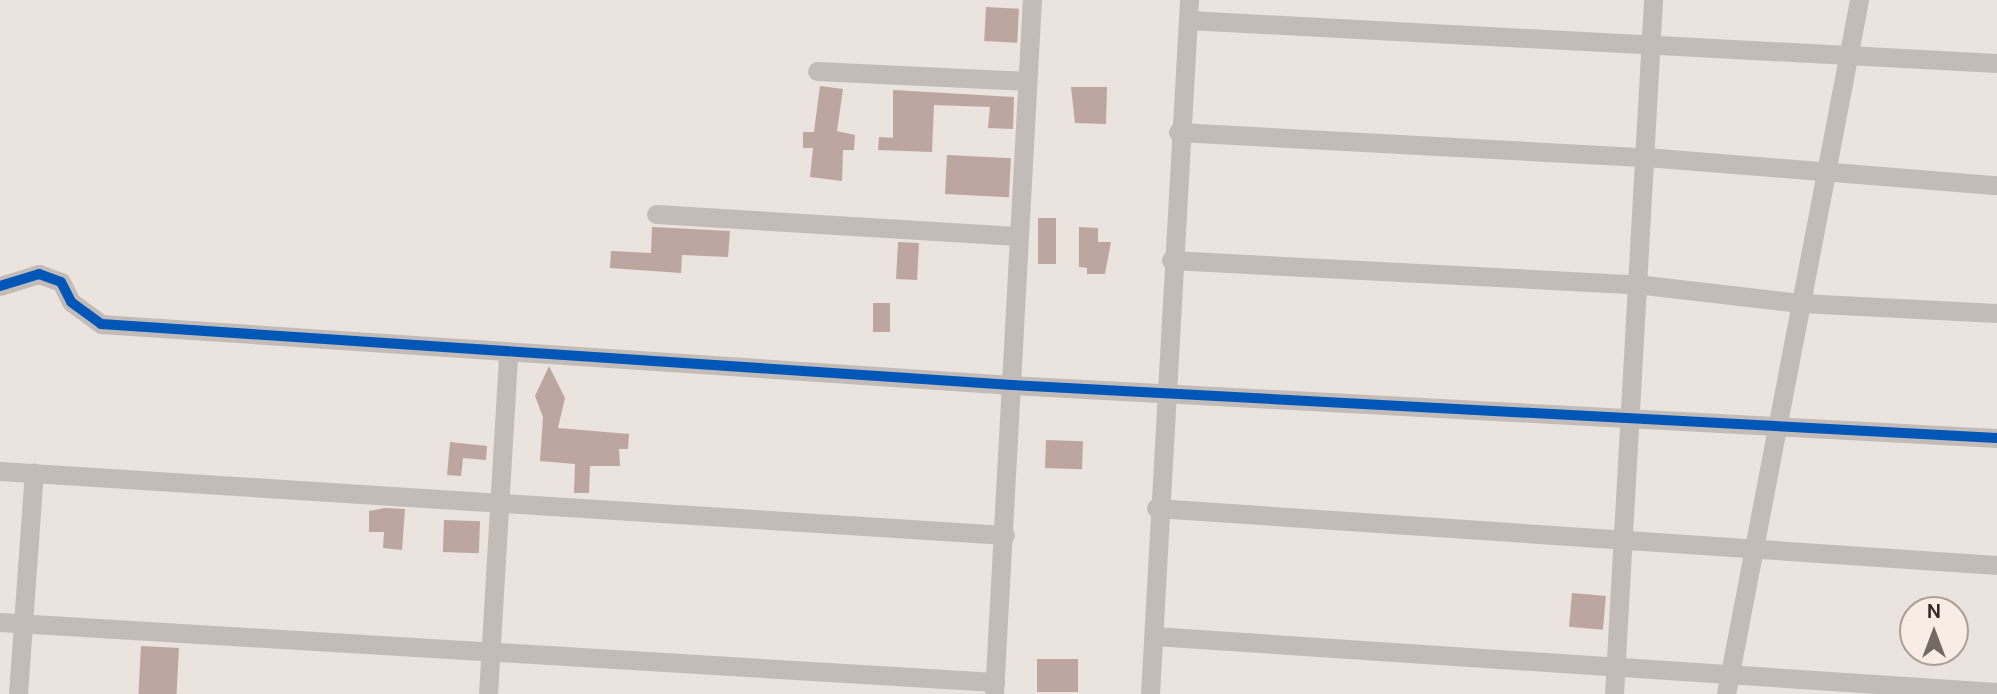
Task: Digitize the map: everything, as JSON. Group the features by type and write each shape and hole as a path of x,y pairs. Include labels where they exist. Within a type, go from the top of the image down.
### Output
{"street":[{"path":"0,622 492,650 995,688 1005,535 1017,236 1032,0"},
{"path":"1150,694 1154,636 1156,508 1188,0"},
{"path":"1614,694 1653,0"},
{"path":"1727,685 1757,553 1778,425 1859,0"},
{"path":"1188,20 1850,53 1997,63"},
{"path":"817,71 1027,81"},
{"path":"1178,132 1646,157 1824,176 1997,185"},
{"path":"656,214 1017,236"},
{"path":"1171,260 1636,284 1801,303 1997,313"},
{"path":"0,286 39,274 61,282 71,302 101,324 508,354 1012,386 1997,438"},
{"path":"488,694 492,650 496,502 508,354"},
{"path":"0,471 1005,535"},
{"path":"19,694 34,473"},
{"path":"1156,508 1757,553 1997,565"},
{"path":"1154,636 1615,670 1727,685 1997,692"}],"building":[{"path":"986,7 1019,9 1017,43 984,41"},
{"path":"820,86 843,89 837,131 855,135 854,150 843,150 842,181 810,177 813,148 803,148 803,132 814,132"},
{"path":"1071,87 1107,87 1106,124 1075,123"},
{"path":"893,90 1014,97 1013,129 988,128 990,107 934,105 932,152 878,150 879,137 893,138"},
{"path":"947,155 1011,158 1009,197 945,194"},
{"path":"1038,218 1056,218 1056,264 1038,264"},
{"path":"652,227 730,231 728,257 682,255 681,273 610,268 611,251 651,253"},
{"path":"1079,227 1098,228 1098,242 1111,242 1105,274 1087,274 1087,268 1079,267"},
{"path":"898,242 919,243 917,280 896,279"},
{"path":"873,303 890,303 890,332 873,332"},
{"path":"549,366 565,398 558,428 629,434 628,449 619,449 620,466 590,466 589,493 574,493 575,464 540,461 543,417 535,396"},
{"path":"1046,440 1083,441 1082,469 1045,468"},
{"path":"450,442 487,446 486,460 463,458 461,476 447,475"},
{"path":"385,508 405,509 402,550 383,548 384,532 369,532 369,511"},
{"path":"444,520 480,521 479,553 443,552"},
{"path":"1572,593 1606,596 1603,630 1569,627"},
{"path":"141,646 179,648 177,694 138,694"},
{"path":"1037,659 1078,659 1078,692 1037,692"}],"cycle path":[{"path":"0,286 39,274 61,282 71,302 101,324 1012,385 1997,438"}]}
